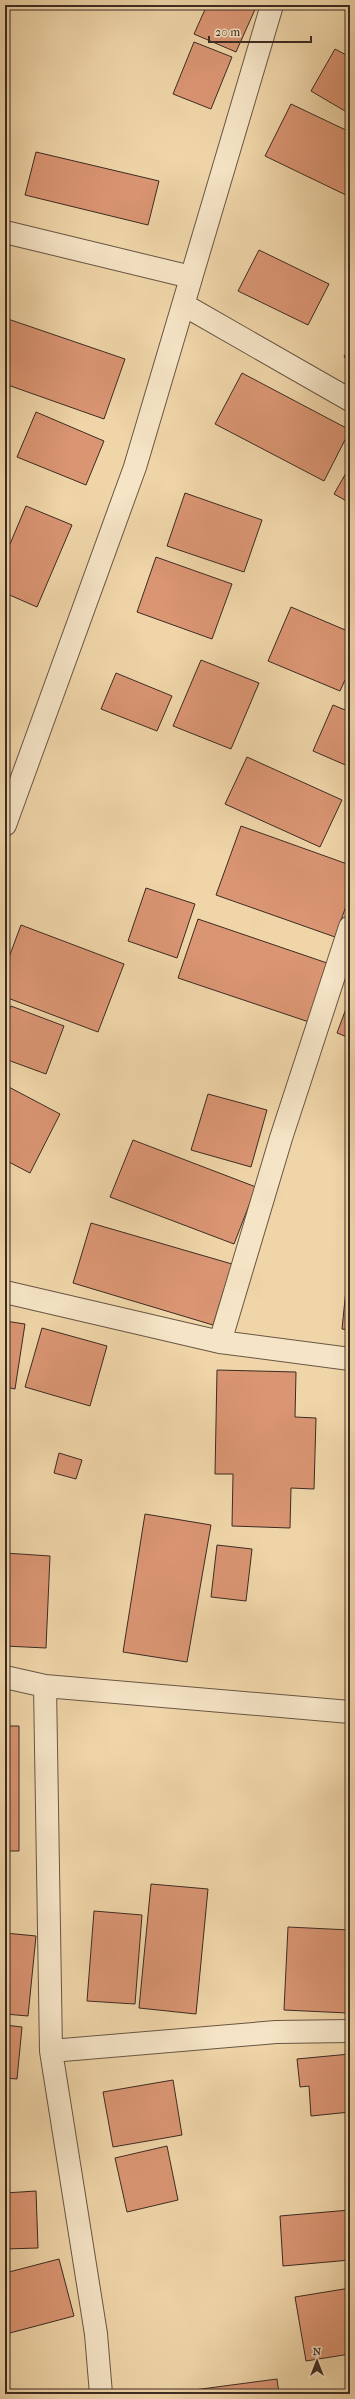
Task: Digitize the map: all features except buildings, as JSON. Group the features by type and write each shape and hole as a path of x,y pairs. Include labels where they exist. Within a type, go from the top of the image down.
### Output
{"street":[{"path":"5,825 136,467 272,5"},
{"path":"5,232 191,277"},
{"path":"184,305 350,400"},
{"path":"220,1342 281,1138 350,927"},
{"path":"5,1292 220,1342 350,1359"},
{"path":"5,1677 45,1686 350,1712"},
{"path":"45,1686 51,2051 96,2334 100,2394"},
{"path":"51,2051 276,2032 350,2031"}]}
